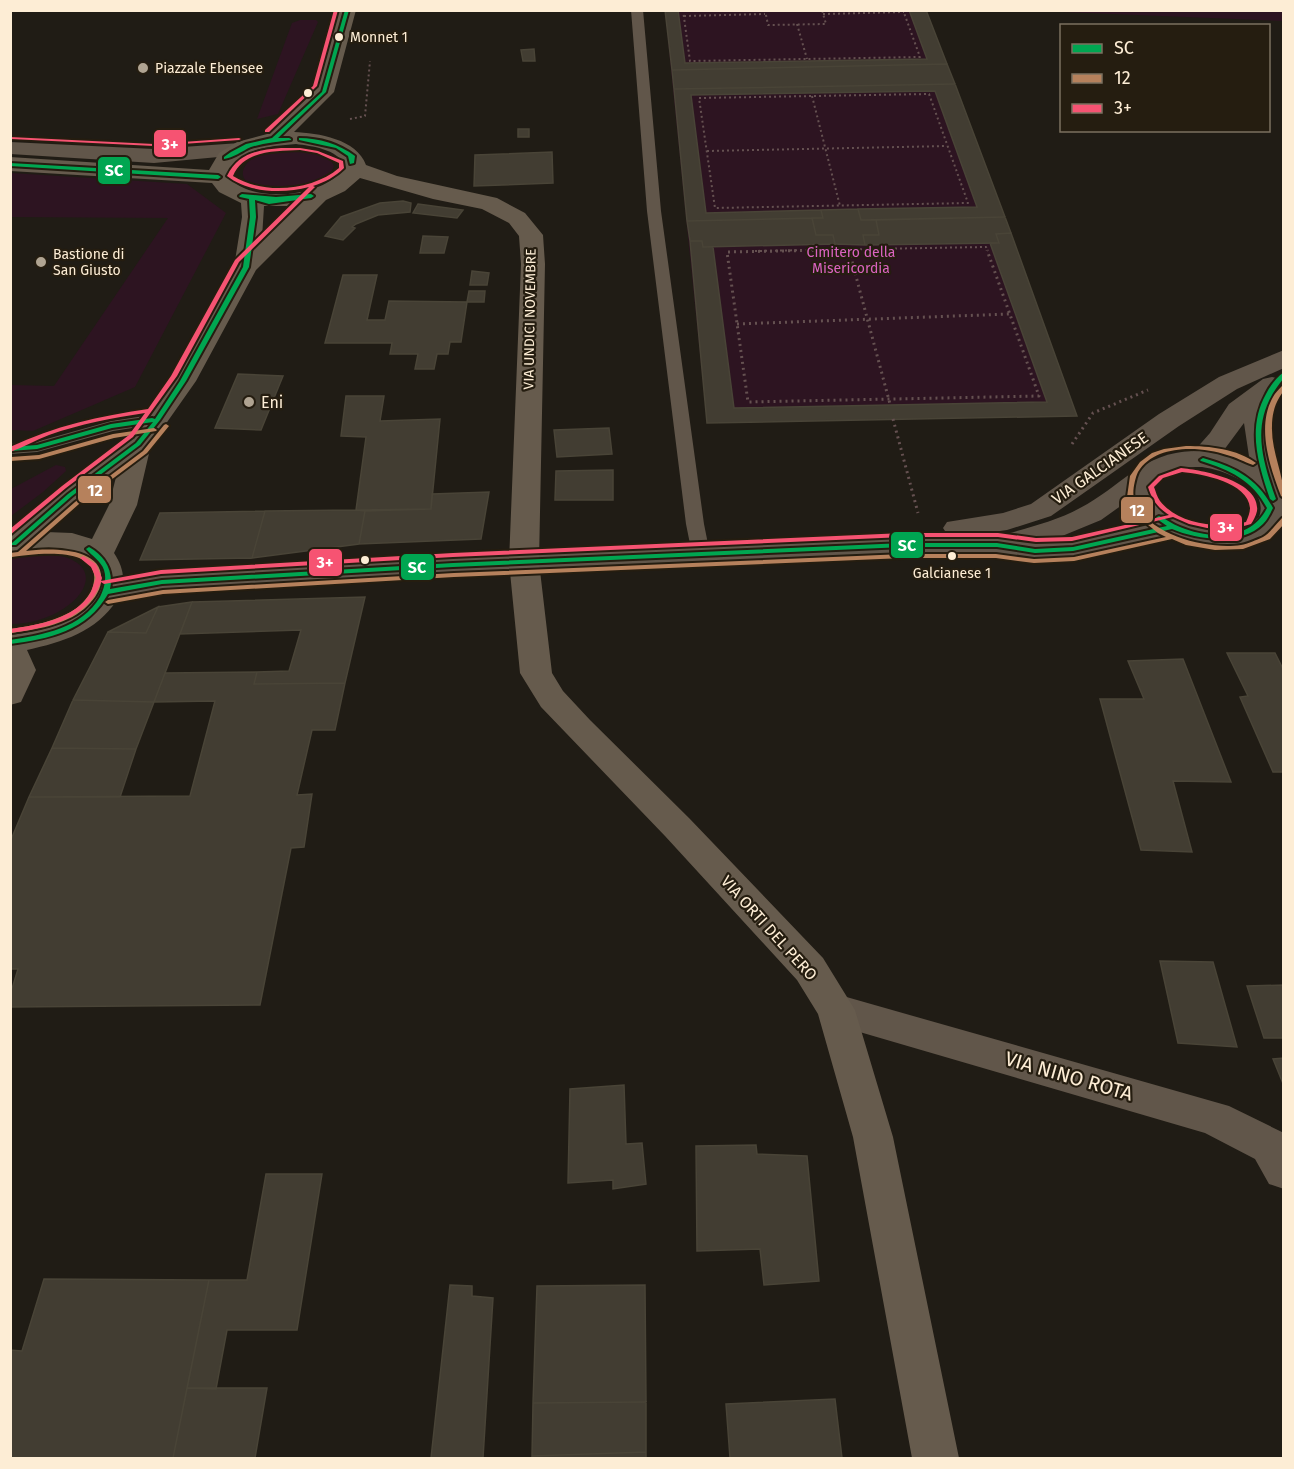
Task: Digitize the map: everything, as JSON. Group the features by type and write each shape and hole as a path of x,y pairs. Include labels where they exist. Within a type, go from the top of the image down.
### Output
{"street":[{"path":"274,139 324,92 347,10"},
{"path":"240,149 219,167 218,177 223,186 235,194 252,199 274,201 319,194 336,187 348,177 354,168 350,155 335,127 324,92"},
{"path":"10,148 154,156 240,149 274,139 318,139 335,127"},
{"path":"10,164 218,177"},
{"name":"VIA UNDICI NOVEMBRE","path":"354,168 389,181 489,203 517,218 531,235 533,264 524,562"},
{"path":"12,544 70,495 138,444 183,381 246,267 319,194"},
{"path":"246,267 253,217 252,199"},
{"name":"VIA GALCIANESE","path":"904,545 936,531 1007,521 1041,510 1169,420 1228,383 1284,358"},
{"path":"1201,459 1221,438 1238,410 1276,380"},
{"path":"1276,380 1257,424 1276,500"},
{"path":"99,555 123,505 138,444"},
{"name":"VIA GALCIANESE","path":"997,545 1068,525 1091,514 1152,469 1166,462 1183,459 1201,459 1241,469 1257,478 1276,500 1274,516 1266,526 1252,534 1233,538 1212,538 1191,534 1172,527 1155,516 1144,503 1140,490 1143,477"},
{"name":"VIA GALCIANESE","path":"106,592 162,582 524,562 904,545 997,545 1035,552 1073,549 1172,527"},
{"path":"1233,538 1284,545"},
{"path":"10,694 20,670 10,645 50,634 79,621 96,608 106,592 110,578 107,566 99,555 83,545 62,540 39,540 12,544"},
{"name":"VIA ORTI DEL PERO","path":"524,562 536,673 552,699 677,827 810,969 836,1010 873,1137 936,1458"},
{"name":"VIA NINO ROTA","path":"836,1010 1215,1118 1270,1146 1284,1171"}],"lane":[{"path":"637,10 654,211 701,554"},
{"path":"10,449 37,447 111,426 158,419"},
{"path":"10,462 37,447"}],"path":[{"path":"683,10 690,61 920,57 904,11 823,12 826,24 768,25 765,12 684,16"},
{"path":"797,24 807,59"},
{"path":"335,127 365,116 370,55"},
{"path":"929,94 947,146 968,203 715,208 699,98 929,94"},
{"path":"812,96 840,206"},
{"path":"707,151 947,146"},
{"path":"986,247 1010,314 1039,396 748,402 727,252 986,247"},
{"path":"849,249 890,404"},
{"path":"737,324 1010,314"},
{"path":"893,420 919,516"}],"green space":[{"path":"1038,10 1283,10 1283,21 1038,11"},
{"name":"Cimitero della Misericordia","path":"665,11 926,11 1077,416 707,423"},
{"path":"300,20 318,22 278,114 257,119 292,23"},
{"path":"286,148 320,152 326,155 334,166 321,182 299,190 265,190 245,180 243,171 253,158 265,152"},
{"path":"11,173 187,184 226,213 135,387 33,431 11,430 11,385 54,386 168,218 11,217"},
{"path":"56,465 65,467 66,471 11,516 11,489"},
{"path":"35,553 63,557 80,565 86,576 83,589 73,602 56,613 35,621 11,624 11,559"}],"building":[{"path":"665,10 678,10 685,63 927,59 909,10 926,10 947,64 672,70"},
{"path":"534,49 535,61 523,61 521,50"},
{"path":"947,64 955,84 674,89 672,70"},
{"path":"955,84 1005,217 861,220 858,209 977,207 935,91 691,95 706,213 821,210 823,218 687,221 674,89"},
{"path":"518,129 529,129 529,137 518,137"},
{"path":"552,152 553,183 474,186 475,155"},
{"path":"403,201 411,203 410,212 378,215 356,224 343,240 325,236 341,217 380,203"},
{"path":"418,204 463,210 457,218 413,213"},
{"path":"858,209 861,220 876,220 879,235 863,235 865,245 835,244 833,235 816,235 812,218 823,218 821,210"},
{"path":"1005,217 1011,233 996,234 999,243 865,245 863,235 879,235 876,220"},
{"path":"812,218 816,235 833,235 835,244 703,247 702,241 690,241 687,221"},
{"path":"1011,233 1077,416 707,423 690,241 702,241 703,247 713,247 734,408 1047,402 990,243 999,243 996,234"},
{"path":"423,236 448,237 444,253 420,253"},
{"path":"472,271 489,273 487,285 470,285"},
{"path":"343,275 377,275 367,320 385,320 389,301 467,302 461,342 450,342 448,354 437,354 434,369 415,369 418,354 390,354 392,343 325,343"},
{"path":"469,291 485,291 484,302 467,302"},
{"name":"Eni","path":"238,374 283,376 261,430 215,428"},
{"path":"346,396 384,396 380,421 440,419 431,509 356,510 366,437 341,436"},
{"path":"609,428 612,454 557,457 554,430"},
{"path":"613,470 613,500 555,500 556,471"},
{"path":"489,492 481,539 359,544 365,511 431,509 432,494"},
{"path":"265,511 365,511 359,544 252,558"},
{"path":"265,511 252,558 140,560 160,513"},
{"path":"365,597 345,683 254,684 257,672 289,671 301,630 180,634 192,602"},
{"path":"192,602 154,702 73,700 108,632 146,633 158,607"},
{"path":"158,607 146,633 108,632"},
{"path":"1227,653 1275,653 1284,671 1284,772 1273,772 1240,697 1248,696"},
{"path":"1183,659 1231,782 1173,781 1192,852 1141,850 1100,699 1144,699 1128,661"},
{"path":"257,672 254,684 345,683 335,730 312,730 297,795 312,794 304,847 291,848 260,1005 10,1007 10,995 18,969 10,969 10,842 29,797 190,796 215,701 154,702 165,673"},
{"path":"73,700 154,702 136,749 52,748"},
{"path":"52,748 136,749 120,797 29,797"},
{"path":"1160,961 1213,962 1237,1047 1178,1043"},
{"path":"1284,985 1284,1038 1264,1038 1247,986"},
{"path":"1284,1058 1284,1086 1273,1059"},
{"path":"624,1085 626,1144 642,1143 646,1184 613,1189 613,1180 568,1183 570,1089"},
{"path":"756,1145 757,1154 807,1156 819,1281 764,1285 760,1249 697,1251 696,1146"},
{"path":"266,1174 322,1174 297,1330 227,1330 216,1389 187,1388 209,1280 247,1280"},
{"path":"44,1279 209,1280 173,1458 10,1458 10,1350 22,1351"},
{"path":"450,1285 472,1286 472,1296 493,1298 483,1458 431,1458"},
{"path":"645,1285 646,1402 533,1403 537,1286"},
{"path":"187,1388 267,1388 255,1458 173,1458"},
{"path":"835,1399 842,1458 730,1458 726,1404"},
{"path":"646,1402 646,1452 532,1456 533,1403"},
{"path":"646,1452 646,1458 532,1458 532,1456"}],"transit line":[{"name":"3+","path":"267,131 315,86 336,10"},
{"name":"SC","path":"274,139 324,92 347,10"},
{"name":"3+","path":"11,138 154,145 239,139"},
{"name":"SC","path":"226,158 256,143 289,139"},
{"name":"SC","path":"226,158 256,144 289,139"},
{"name":"SC","path":"301,139 335,146 353,157 352,163"},
{"name":"SC","path":"301,139 338,147 350,155 352,163"},
{"name":"3+","path":"300,149 318,152 341,162 342,168 333,176 320,182 287,189 254,187 240,183 230,176 234,167 249,156 270,151 300,149"},
{"name":"SC","path":"10,164 218,177"},
{"name":"3+","path":"10,533 64,487 131,436 174,376 237,261 312,187"},
{"name":"SC","path":"242,196 276,199 311,196"},
{"name":"SC","path":"242,196 269,202 311,196"},
{"name":"SC","path":"14,544 70,495 138,444 158,419 183,381 246,267 253,217 252,199"},
{"name":"SC","path":"1273,499 1259,449 1259,418 1272,388 1284,374"},
{"name":"12","path":"1284,387 1275,398 1270,411 1269,425 1271,455 1284,496"},
{"name":"3+","path":"10,450 44,435 78,424 150,410"},
{"name":"SC","path":"10,449 37,447 111,426 152,420"},
{"name":"12","path":"21,552 77,503 145,452 166,426"},
{"name":"12","path":"11,459 39,457 113,436 154,430"},
{"name":"12","path":"1253,463 1232,454 1209,449 1186,448 1164,451 1150,457 1138,467 1133,476 1130,497 1140,516 1160,532 1186,543 1215,548 1243,547 1267,538 1284,519"},
{"name":"SC","path":"1203,460 1234,471 1251,482 1265,498 1270,508"},
{"name":"3+","path":"1181,470 1220,478 1244,491 1252,500 1254,510 1249,523 1237,526 1207,526 1191,523 1164,509 1155,499 1151,487 1161,477 1181,470"},
{"name":"SC","path":"1216,537 1248,531 1261,523 1270,508"},
{"name":"3+","path":"104,582 161,572 453,555 904,535 998,535 1036,540 1072,539 1170,517"},
{"name":"SC","path":"1159,518 1183,531 1211,537"},
{"name":"SC","path":"106,592 162,582 453,565 904,545 997,545 1035,551 1073,549 1172,527"},
{"name":"12","path":"108,602 163,592 454,575 904,556 996,556 1034,561 1074,559 1174,537"},
{"name":"SC","path":"10,642 41,637 62,630 92,612 106,591 109,580 107,569 101,559 89,549"},
{"name":"12","path":"10,631 65,618 81,608 91,598 98,581 95,566 87,559 75,554 48,551 12,555"},
{"name":"3+","path":"10,631 51,623 76,611 86,602 99,578 94,566 83,558"}],"place":[{"name":"Monnet 1","path":"339,37"},
{"name":"Piazzale Ebensee","path":"143,68"},
{"name":"Bastione di San Giusto","path":"41,262"},
{"name":"Eni","path":"249,402"},
{"name":"Galcianese 1","path":"952,556"}]}
